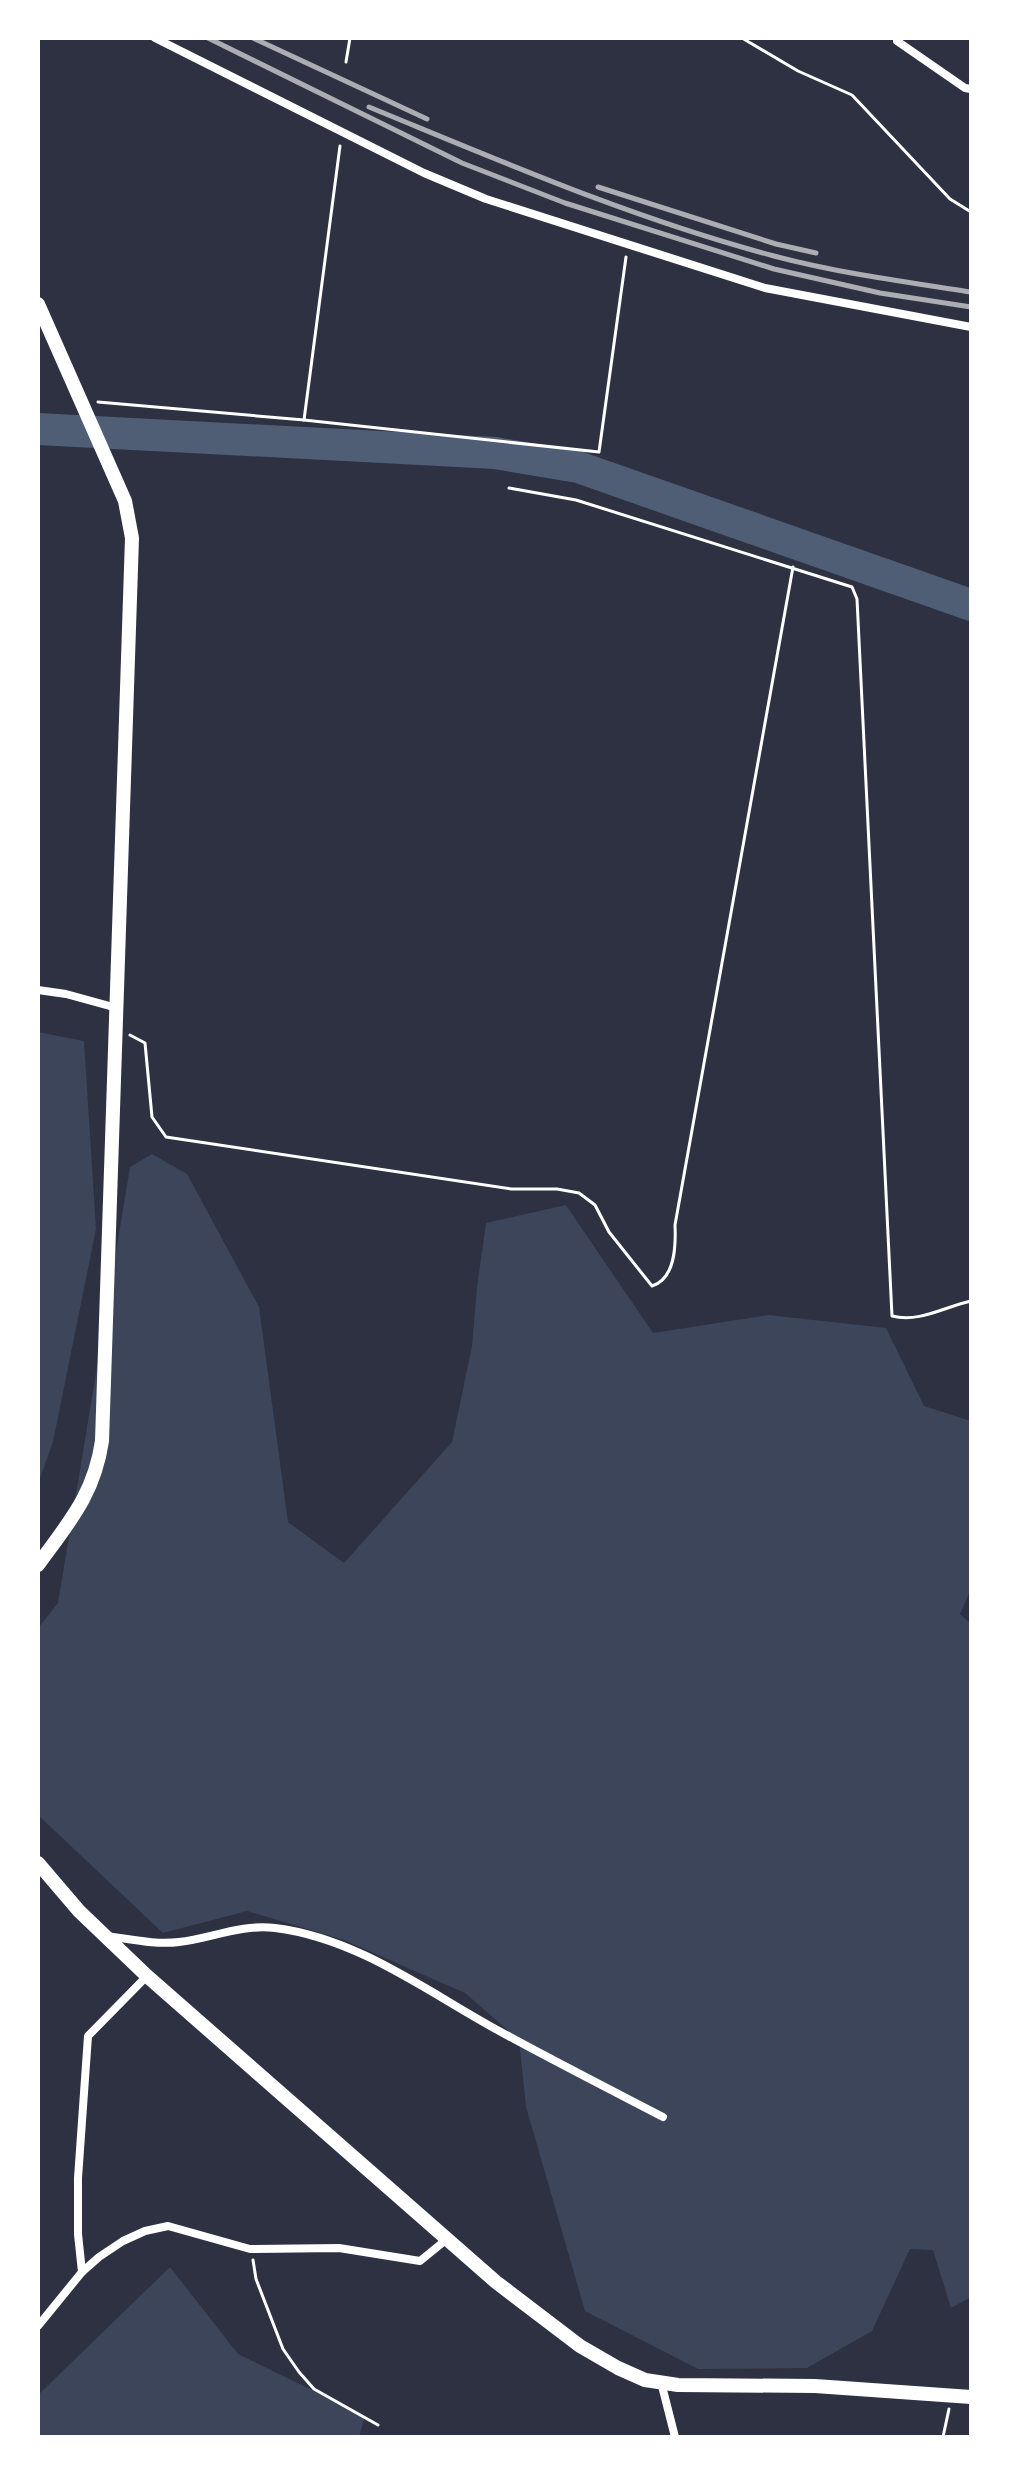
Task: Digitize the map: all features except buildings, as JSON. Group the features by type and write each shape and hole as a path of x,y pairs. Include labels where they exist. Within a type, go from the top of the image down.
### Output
{"street":[{"path":"155,38 424,173 486,199 765,288 971,327"},
{"path":"898,38 897,41 965,88 971,89"},
{"path":"38,304 125,501 132,538 102,1441 98,1468 88,1495 38,1565"},
{"path":"38,990 117,1008"},
{"path":"38,1863 79,1911 147,1976 496,2282 580,2346 618,2368 645,2380 678,2385 815,2386 971,2397"},
{"path":"105,1936 178,1942 242,1928 274,1928 316,1937 387,1966 500,2032 663,2117"},
{"path":"82,2272 78,2178 88,2036 147,1976"},
{"path":"38,2326 82,2272 123,2241 145,2231 168,2226 250,2249 339,2248 420,2261 447,2239"},
{"path":"661,2382 675,2437"}],"path":[{"path":"346,62 350,38"},
{"path":"742,38 798,71 852,95 950,199 971,212"},
{"path":"304,420 342,131"},
{"path":"80,400 304,420 599,452 628,246"},
{"path":"509,488 576,500 852,587 857,599 892,1316 916,1318 971,1301"},
{"path":"116,1026 145,1043 152,1117 166,1137 511,1189 557,1189 579,1193 595,1205 609,1232 652,1286 660,1283 668,1275 674,1252 675,1225 793,567"},
{"path":"250,2249 256,2279 283,2349 299,2372 314,2389 378,2425"},
{"path":"943,2437 952,2395"}],"shaded area":[{"path":"38,1032 84,1041 96,1229 53,1442 38,1484"},
{"path":"152,1154 187,1174 259,1307 288,1522 344,1563 452,1442 472,1346 486,1223 566,1205 653,1333 768,1315 886,1328 924,1406 971,1421 971,1589 960,1614 971,1624 971,2297 951,2308 933,2250 910,2249 872,2331 807,2368 698,2369 585,2311 526,2107 519,2040 465,1993 344,1940 247,1911 163,1933 38,1815 38,1628 58,1603 130,1167"},
{"path":"170,2267 238,2354 365,2416 359,2437 38,2437 38,2395"}],"waterway":[{"path":"38,429 495,453 578,467 971,605"}],"railway":[{"path":"208,38 462,163 565,203 774,269 880,293 971,307"},
{"path":"253,38 427,119"},
{"path":"369,107 569,188 722,241 822,267 971,292"},
{"path":"598,187 776,244 816,253"}]}
